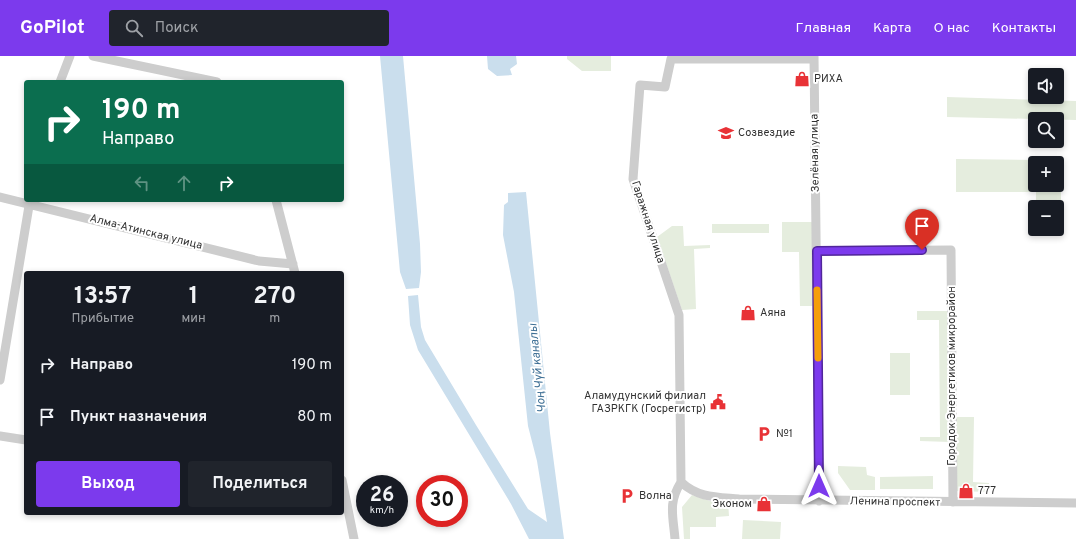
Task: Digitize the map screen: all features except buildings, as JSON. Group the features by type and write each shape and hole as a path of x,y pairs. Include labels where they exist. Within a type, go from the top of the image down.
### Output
{"street":[{"path":"61,80 70,56"},
{"path":"93,56 207,80"},
{"name":"Зелёная улица","path":"814,58 819,501"},
{"name":"Гаражная улица","path":"681,482 679,315 633,179 640,85 665,87 671,59 814,58"},
{"name":"Алма-Атинская улица","path":"0,197 24,201"},
{"path":"0,380 30,202"},
{"name":"Алма-Атинская улица","path":"30,202 294,269"},
{"path":"277,202 294,269"},
{"name":"Городок Энергетиков микрорайон","path":"817,251 951,250 952,502"},
{"path":"0,436 24,440"},
{"path":"675,539 672,502 675,492 681,482"},
{"name":"Ленина проспект","path":"681,482 695,492 710,497 819,501 1076,504"},
{"path":"344,494 354,539"}],"green space":[{"path":"567,56 611,56 611,71 582,71 567,59"},
{"path":"947,97 1028,100 1028,104 1064,104 1064,101 1076,101 1076,120 1064,120 1064,112 1028,112 1028,119 947,117"},
{"path":"956,159 1028,160 1028,192 956,192"},
{"path":"1036,192 1061,192 1061,200 1036,200"},
{"path":"782,222 813,222 814,306 800,306 799,252 782,252"},
{"path":"712,224 769,224 769,233 712,233"},
{"path":"672,226 683,226 684,246 710,245 710,248 694,249 696,309 682,310 657,237"},
{"path":"917,311 949,311 950,442 920,441 920,437 940,437 939,320 917,320"},
{"path":"890,353 910,353 910,395 890,395"},
{"path":"955,417 974,417 973,482 989,483 989,492 954,491"},
{"path":"838,466 866,467 867,475 875,477 875,490 850,490 838,473"},
{"path":"933,476 933,489 880,489 880,477"},
{"path":"692,495 710,501 728,501 729,516 716,517 716,527 690,527 690,539 684,539 682,507"},
{"path":"743,520 781,522 780,539 742,539"}],"water":[{"path":"380,56 403,56 420,244 421,272 419,288 406,289 400,272"},
{"path":"487,56 516,56 517,64 510,69 512,75 497,76 488,69"},
{"name":"Чоң Чүй каналы","path":"526,192 550,433 564,539 529,539 511,504 418,350 410,325 408,296 418,295 421,327 425,340 528,509 547,522 537,461 528,426 514,292 503,235 504,205 508,202 508,193"}],"slow traffic":[{"path":"817,290 818,358"}],"place":[{"name":"РИХА","path":"802,79"},
{"name":"Созвездие","path":"726,133"},
{"name":"Аяна","path":"748,313"},
{"name":"Аламудунский филиал ГАЗРКГК (Госрегистр)","path":"718,402"},
{"name":"№1","path":"764,434"},
{"name":"777","path":"966,491"},
{"name":"Волна","path":"627,496"},
{"name":"Эконом","path":"764,504"}],"route":[{"path":"819,486 817,251 922,250"}]}
